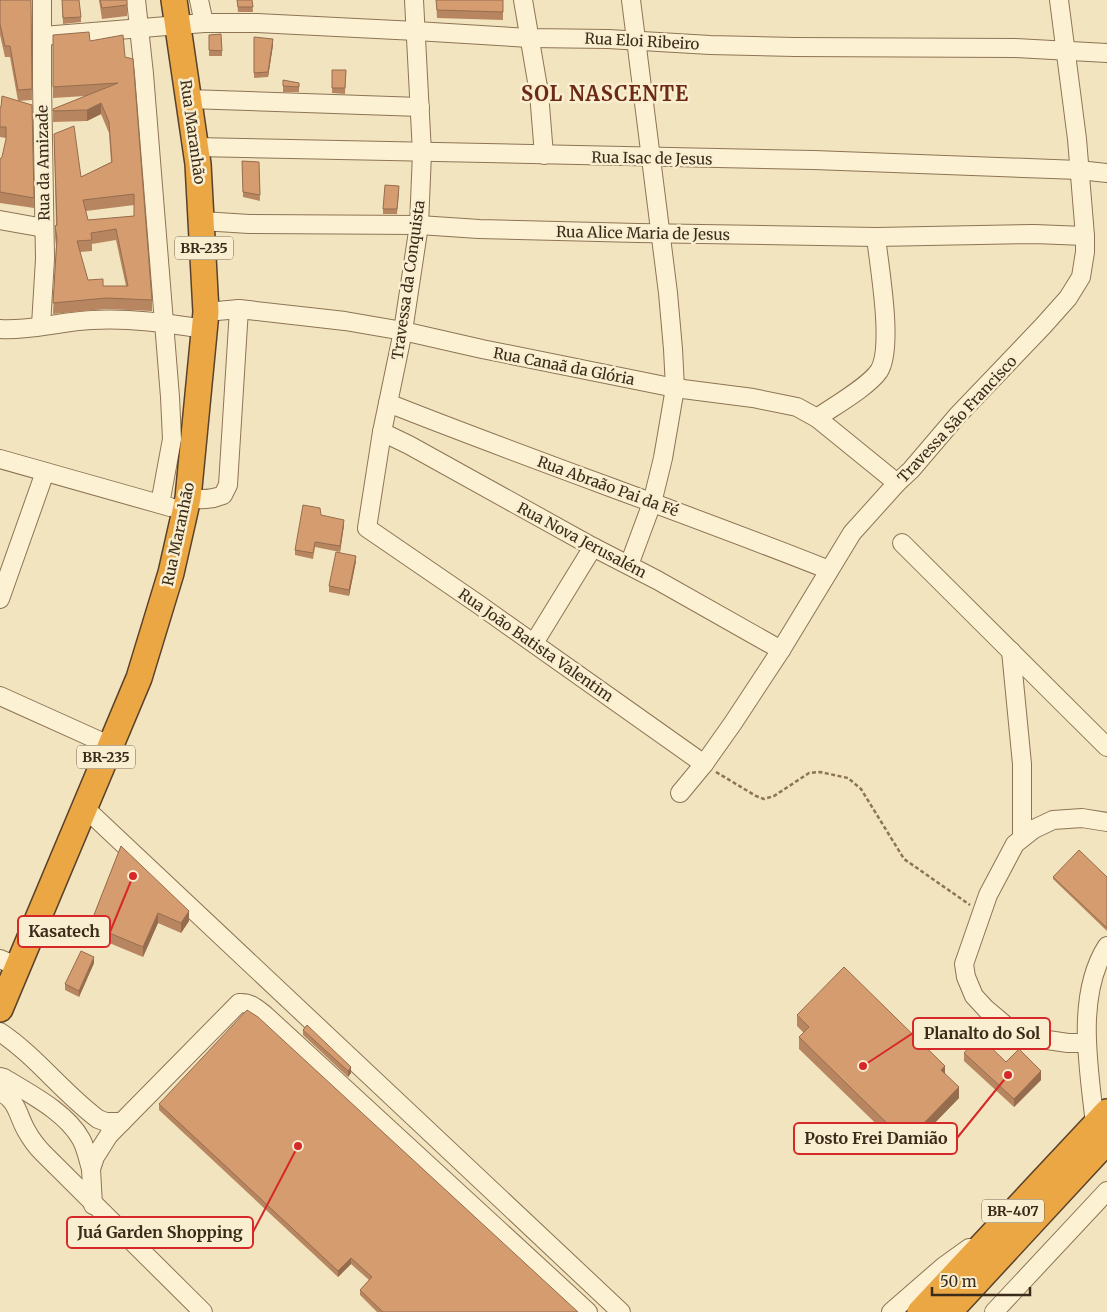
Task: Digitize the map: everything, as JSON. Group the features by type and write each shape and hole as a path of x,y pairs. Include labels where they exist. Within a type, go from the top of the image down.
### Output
{"highway":[{"name":"Rua Maranhão","path":"0,1009 9,963 85,808 139,678 171,573 187,505 200,394 205,321 202,221 196,147 174,0"},
{"name":"BR-407","path":"920,1312 998,1227 1103,1126"},
{"name":"BR-407","path":"949,1312 1103,1126"}],"street":[{"name":"Rua da Amizade","path":"41,325 45,258 42,0"},
{"path":"136,0 140,27 170,397 172,439 160,504"},
{"path":"199,0 204,23"},
{"name":"Travessa da Conquista","path":"367,528 382,432 403,331 419,225 422,153 414,0"},
{"path":"523,0 539,93 544,155"},
{"path":"629,565 652,503 663,458 675,388 672,340 660,233 631,0"},
{"name":"Travessa São Francisco","path":"680,793 704,764 781,650 852,533 911,470 957,416 1043,326 1068,298 1081,278 1085,252 1085,236 1078,170 1077,139 1059,0"},
{"name":"Rua Eloi Ribeiro","path":"42,36 204,23 317,26 530,38 608,38 795,47 1015,48 1107,53"},
{"path":"188,99 420,107"},
{"name":"Rua Isac de Jesus","path":"196,147 814,160 1078,170 1107,173"},
{"path":"0,220 44,228"},
{"name":"Rua Alice Maria de Jesus","path":"202,221 249,224 419,225 479,229 876,237 1034,234 1085,236"},
{"path":"817,418 868,382 879,370 884,356 883,301 876,237"},
{"path":"0,459 160,504 187,505 224,495 228,485 239,309"},
{"name":"Rua Canaã da Glória","path":"0,329 19,329 91,320 164,323 205,321 239,309 336,320 403,331 675,388 771,401 798,408 817,418 897,483"},
{"name":"Rua Abraão Pai da Fé","path":"388,403 536,461 722,527 829,570"},
{"name":"Rua Nova Jerusalém","path":"382,432 657,580 781,650"},
{"path":"0,599 45,472"},
{"name":"Rua João Batista Valentim","path":"367,528 534,643 704,764"},
{"path":"902,543 1107,747"},
{"path":"534,643 593,547"},
{"path":"1010,651 1022,764 1022,838"},
{"path":"0,696 111,746"},
{"path":"85,808 621,1312"},
{"path":"1086,1043 1068,1043 1027,1037 1006,1025 986,1010 974,996 966,977 964,964 988,895 1015,844 1034,829 1052,820 1082,818 1107,822"},
{"path":"1103,1126 1086,1043 1091,992 1095,973 1107,946"},
{"path":"91,1169 95,1157 116,1128 239,1004 246,1002 265,1014 588,1312"},
{"path":"0,1032 21,1047 98,1119 116,1128"},
{"path":"0,1042 22,1060 51,1091 81,1118 116,1128"},
{"path":"0,1077 49,1106 64,1119 81,1139 91,1169 93,1205"},
{"path":"0,1092 10,1098 16,1106 25,1128 36,1145 93,1205 203,1312"},
{"path":"994,1312 1107,1191"},
{"path":"891,1312 944,1266 998,1227"}],"path":[{"path":"704,764 764,799 774,796 808,773 820,772 848,778 860,789 904,859 982,913"}],"building":[{"path":"0,0 31,0 32,89 18,90 10,46 5,46 0,24"},
{"path":"62,0 79,0 81,17 63,18"},
{"path":"100,0 127,0 127,5 102,8"},
{"path":"237,0 252,0 253,7 238,7"},
{"path":"436,0 503,0 503,12 437,10"},
{"path":"89,32 90,41 123,35 125,57 133,59 152,300 106,298 53,303 57,238 55,226 57,225 54,134 74,126 81,177 112,162 109,122 101,103 87,110 53,111 53,109 118,83 53,87 53,35","holes":["134,194 134,216 88,220 83,200","116,229 128,286 103,286 103,279 88,280 77,241 92,240 91,233"]},
{"path":"221,34 222,51 209,50 209,35"},
{"path":"254,37 273,39 268,72 254,73"},
{"path":"332,70 346,70 345,88 332,88"},
{"path":"283,80 299,83 299,87 283,86"},
{"path":"2,96 32,105 34,198 0,192 0,159 6,139 6,127 0,127"},
{"path":"242,161 259,162 260,195 243,192"},
{"path":"385,185 399,186 397,209 383,209"},
{"path":"303,505 320,508 321,515 344,520 340,546 315,542 313,553 295,550"},
{"path":"336,552 356,556 349,590 329,586"},
{"path":"121,846 189,911 181,923 158,913 143,947 90,925"},
{"path":"1079,850 1107,877 1107,928 1053,877"},
{"path":"81,951 94,957 79,991 65,984"},
{"path":"844,967 945,1066 941,1070 959,1087 921,1126 919,1124 912,1132 906,1126 898,1134 799,1037 809,1027 797,1015"},
{"path":"247,1010 258,1017 578,1312 383,1312 360,1290 372,1277 351,1258 338,1271 159,1104"},
{"path":"307,1025 351,1067 348,1071 303,1030"},
{"path":"979,1036 1006,1062 1019,1049 1041,1071 1014,1099 964,1053"}],"place":[{"name":"Kasatech","path":"133,876"},
{"name":"Planalto do Sol","path":"863,1066"},
{"name":"Posto Frei Damião","path":"1008,1075"},
{"name":"Juá Garden Shopping","path":"298,1146"}],"district":[{"name":"SOL NASCENTE","path":"605,93"}]}
